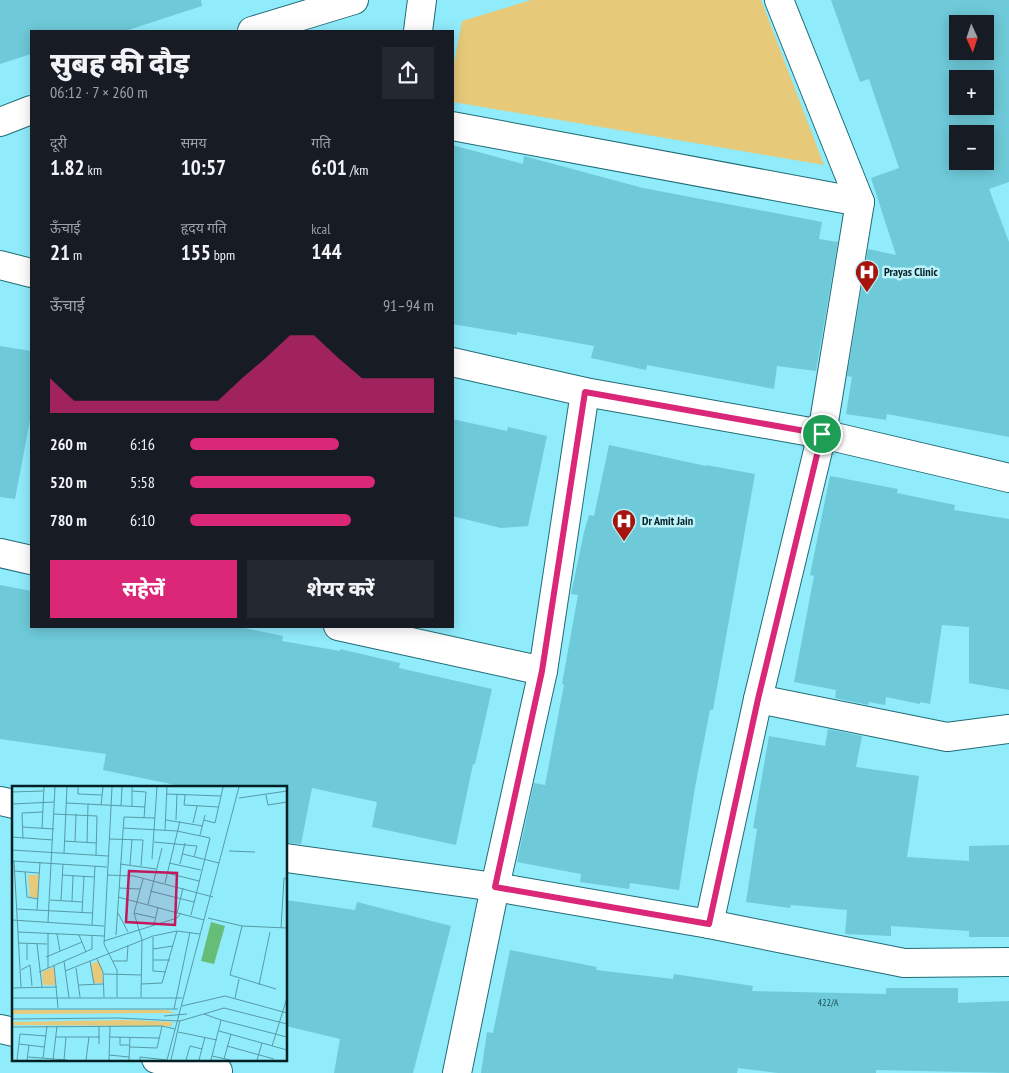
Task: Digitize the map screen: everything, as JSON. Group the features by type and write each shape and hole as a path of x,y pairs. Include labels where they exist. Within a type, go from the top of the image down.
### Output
{"street":[{"path":"255,30 354,0"},
{"path":"418,30 422,0"},
{"path":"709,924 758,699 822,434 860,202 779,0"},
{"path":"0,122 30,110"},
{"path":"454,126 860,202"},
{"path":"0,265 30,272"},
{"path":"454,362 585,392 822,434 1009,478"},
{"path":"457,1073 542,671 585,392"},
{"path":"0,553 30,560"},
{"path":"347,628 542,671"},
{"path":"758,699 947,737 1009,729"},
{"path":"288,858 495,887 709,924 904,963 1009,962"},
{"path":"163,1060 218,1068"}],"shaded area":[{"path":"531,0 761,0 824,165 454,102 454,64 462,21"}],"building":[{"path":"0,0 201,0 202,6 128,30 30,30 30,54 0,64"},
{"path":"831,0 1009,0 1009,182 989,189 1009,242 1009,437 887,414 886,420 846,414 852,377 847,376 868,249 896,255 871,178 899,168 869,79 860,82"},
{"path":"454,146 523,164 524,156 643,188 822,222 819,239 838,242 816,371 777,366 774,389 647,365 646,370 591,358 594,346 517,332 517,335 454,324"},
{"path":"0,346 30,351 30,420 15,499 0,497"},
{"path":"454,419 507,431 508,427 547,436 528,526 501,528 454,516"},
{"path":"609,445 706,466 755,474 713,710 710,710 695,787 679,890 630,883 629,889 580,882 581,874 517,862 534,783 545,785 564,685 562,684 578,595 571,594 589,515 594,516"},
{"path":"830,476 898,489 897,493 955,505 954,510 1009,519 1009,690 969,683 969,627 942,625 930,704 920,702 920,704 886,697 885,705 869,702 868,705 835,698 836,690 794,682 814,576 810,575"},
{"path":"0,585 30,591 30,628 245,628 283,636 282,641 340,651 340,649 400,663 399,668 492,689 475,764 473,764 456,845 372,827 377,802 312,788 301,844 288,843 288,786 180,786 103,770 106,754 0,739"},
{"path":"828,729 862,736 856,767 919,776 907,857 969,861 969,846 1009,845 1009,937 969,937 969,931 891,926 891,936 845,934 847,910 791,905 790,908 746,902 757,829 753,828 769,736 825,746"},
{"path":"288,900 355,910 357,902 451,926 413,1073 334,1073 340,1039 288,1026"},
{"path":"510,950 597,967 596,970 673,979 674,974 753,986 752,991 886,994 886,988 958,988 958,1003 1009,1001 1009,1073 876,1070 876,1073 778,1073 738,1068 737,1073 481,1073 487,1032 493,1033"}],"place":[{"name":"Prayas Clinic","path":"867,293"},
{"name":"Dr Amit Jain","path":"624,542"}],"route":[{"path":"585,392 822,434 758,699 709,924 495,887 542,671 585,392"}]}
